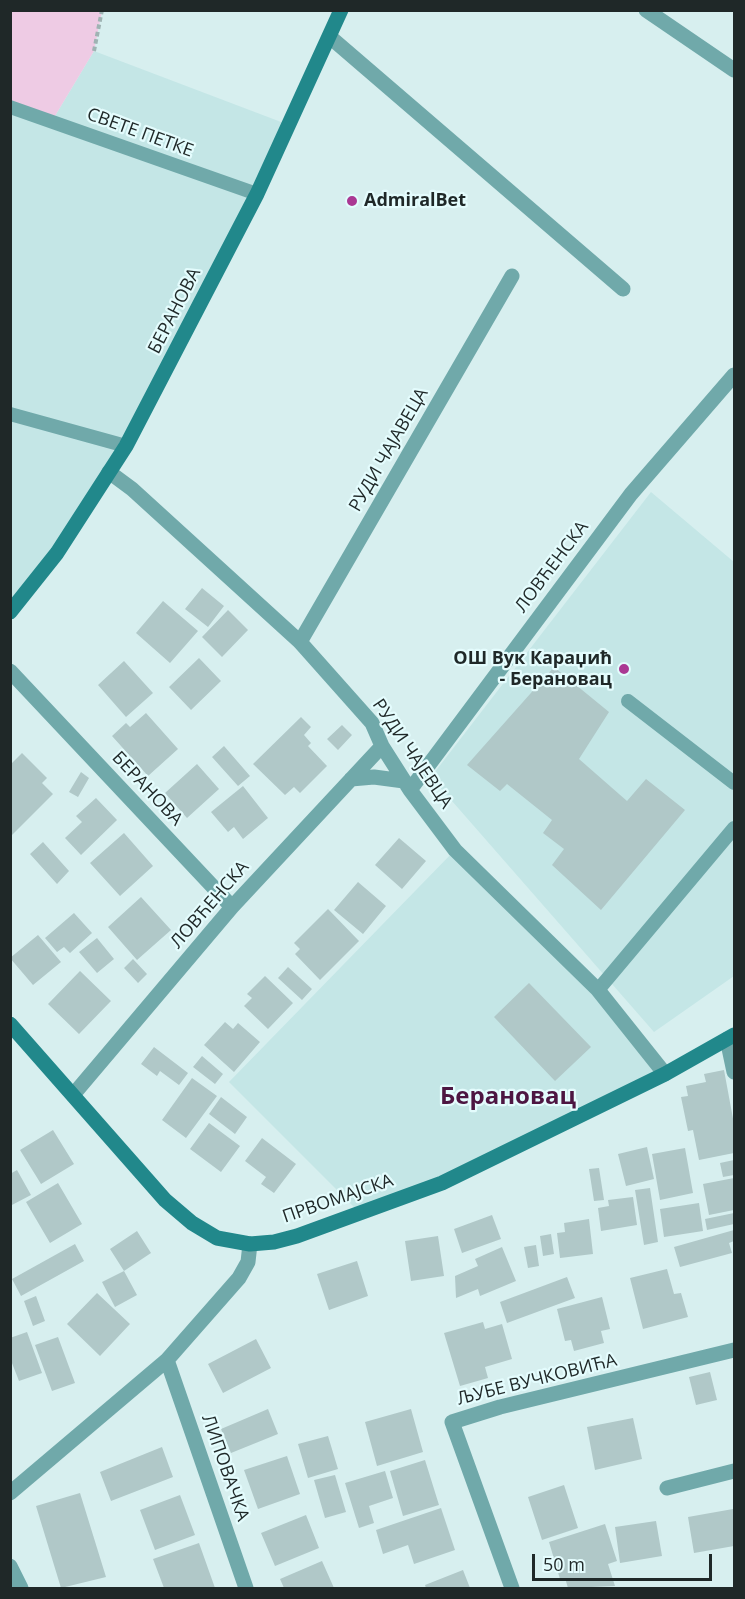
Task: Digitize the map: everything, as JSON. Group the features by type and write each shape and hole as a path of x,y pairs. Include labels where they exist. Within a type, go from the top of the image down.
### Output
{"main road":[{"name":"БЕРАНОВА","path":"10,612 57,553 126,446 257,194 341,10"},
{"name":"ПРВОМАЈСКА","path":"10,1024 174,1208 192,1223 218,1238 250,1244 274,1242 297,1236 442,1183 665,1074 731,1037"}],"street":[{"path":"646,10 735,70"},
{"path":"330,38 623,289"},
{"name":"РУДИ ЧАЈАВЕЦА","path":"300,642 512,276"},
{"name":"ЛОВЋЕНСКА","path":"407,786 631,494 735,375"},
{"name":"РУДИ ЧАЈЕВЦА","path":"109,472 132,489 300,642 372,723 382,746 407,786 455,850 598,990 665,1074"},
{"name":"БЕРАНОВА","path":"10,671 232,907"},
{"name":"ЛОВЋЕНСКА","path":"73,1095 232,907 382,746"},
{"path":"351,779 374,777 407,786"},
{"path":"731,1037 735,1072"},
{"path":"10,1493 166,1360 239,1278 248,1262 250,1244"},
{"name":"ЉУБЕ ВУЧКОВИЋА","path":"512,1588 452,1422 500,1407 735,1350"},
{"name":"ЛИПОВАЧКА","path":"166,1360 246,1588"},
{"path":"667,1488 735,1471"},
{"path":"10,1566 21,1588"}],"lane":[{"name":"СВЕТЕ ПЕТКЕ","path":"10,107 257,194"},
{"path":"10,414 126,446"},
{"path":"628,701 735,783"},
{"path":"598,990 735,828"}],"path":[{"path":"94,51 102,10"}],"shaded area":[{"path":"11,11 102,11 94,51 52,121 11,107"},
{"path":"94,51 289,125 126,446 11,612 11,107 52,121"},
{"name":"ОШ Вук Караџић - Берановац","path":"651,492 734,562 734,976 654,1032 431,777"},
{"path":"455,850 598,990 665,1074 361,1214 229,1082"}],"building":[{"path":"202,588 224,606 208,627 185,609"},
{"path":"163,601 198,631 170,663 136,633"},
{"path":"228,610 248,630 222,657 202,637"},
{"path":"199,658 221,681 191,710 169,687"},
{"path":"124,661 153,693 126,717 98,685"},
{"path":"554,667 609,712 579,759 627,801 646,779 685,810 601,910 552,865 564,849 543,833 552,820 507,784 500,791 467,765"},
{"path":"146,713 178,749 148,776 112,736 126,723 130,727"},
{"path":"301,717 311,727 304,735 311,743 308,746 327,766 300,793 294,787 285,795 253,764"},
{"path":"342,725 352,735 338,750 327,739"},
{"path":"224,746 250,776 238,786 212,757"},
{"path":"22,753 47,778 42,783 53,794 10,837 10,765"},
{"path":"197,764 219,789 187,818 165,793"},
{"path":"81,772 89,778 78,797 69,792"},
{"path":"243,786 268,818 243,839 234,827 228,832 211,812"},
{"path":"96,798 117,820 81,855 65,838 82,822 76,816"},
{"path":"124,833 153,866 120,896 90,863"},
{"path":"399,838 426,861 402,889 375,865"},
{"path":"43,842 69,871 57,884 30,854"},
{"path":"358,882 386,906 363,934 334,910"},
{"path":"141,897 171,930 137,960 108,927"},
{"path":"328,909 359,941 320,980 295,954 300,949 294,943"},
{"path":"74,913 92,933 70,953 64,947 57,952 45,938"},
{"path":"38,935 61,962 33,985 10,958"},
{"path":"97,938 114,959 97,973 79,952"},
{"path":"133,959 147,974 138,983 124,968"},
{"path":"288,967 312,989 302,1000 278,978"},
{"path":"80,971 111,1001 79,1034 48,1004"},
{"path":"265,976 293,1003 268,1029 244,1006 252,998 247,994"},
{"path":"529,983 591,1047 555,1081 494,1017"},
{"path":"225,1022 233,1029 238,1023 260,1042 234,1072 204,1045"},
{"path":"154,1047 188,1073 179,1085 160,1071 157,1076 141,1064"},
{"path":"202,1056 223,1074 215,1084 193,1067"},
{"path":"724,1070 734,1124 734,1153 699,1160 693,1130 688,1131 681,1097 688,1096 686,1086 706,1082 704,1074"},
{"path":"192,1078 217,1096 186,1138 162,1120"},
{"path":"221,1097 247,1117 235,1134 209,1114"},
{"path":"209,1123 240,1146 221,1172 190,1149"},
{"path":"53,1130 74,1164 41,1184 20,1150"},
{"path":"262,1138 296,1164 274,1193 261,1184 266,1177 245,1161"},
{"path":"647,1147 654,1179 626,1186 618,1154"},
{"path":"685,1148 693,1193 660,1200 652,1154"},
{"path":"734,1160 734,1175 723,1177 720,1163"},
{"path":"599,1168 604,1200 594,1201 589,1169"},
{"path":"17,1170 31,1195 10,1206 10,1174"},
{"path":"734,1178 734,1210 709,1215 703,1184"},
{"path":"58,1183 82,1224 50,1243 26,1202"},
{"path":"650,1188 658,1242 644,1245 635,1190"},
{"path":"633,1197 637,1225 601,1231 598,1208 609,1206 608,1200"},
{"path":"699,1203 703,1231 664,1237 660,1209"},
{"path":"734,1213 734,1224 707,1230 705,1219"},
{"path":"492,1215 501,1239 462,1253 454,1229"},
{"path":"589,1219 593,1254 560,1258 557,1233 565,1232 564,1223"},
{"path":"734,1230 734,1241 729,1243 732,1253 680,1267 674,1247"},
{"path":"137,1231 151,1253 124,1271 110,1249"},
{"path":"551,1234 554,1254 543,1256 540,1236"},
{"path":"438,1236 444,1276 411,1281 405,1241"},
{"path":"75,1244 84,1261 21,1296 12,1279"},
{"path":"536,1245 539,1266 528,1268 524,1247"},
{"path":"502,1247 516,1281 480,1296 478,1289 456,1298 455,1276 478,1266 475,1259"},
{"path":"357,1261 368,1296 329,1310 317,1274"},
{"path":"667,1269 674,1294 681,1293 688,1317 643,1329 630,1278"},
{"path":"124,1271 137,1295 115,1307 102,1282"},
{"path":"567,1277 575,1298 507,1323 500,1302"},
{"path":"97,1293 130,1324 100,1356 67,1324"},
{"path":"36,1296 45,1321 33,1326 24,1301"},
{"path":"602,1297 610,1329 601,1331 604,1343 574,1351 571,1340 565,1341 557,1309"},
{"path":"483,1322 485,1329 502,1324 512,1359 485,1367 488,1378 460,1386 444,1333"},
{"path":"27,1332 42,1373 19,1381 10,1358 10,1338"},
{"path":"58,1337 75,1383 52,1391 35,1345"},
{"path":"256,1339 271,1368 223,1393 208,1364"},
{"path":"710,1372 717,1400 696,1405 689,1377"},
{"path":"268,1409 278,1434 231,1453 221,1429"},
{"path":"411,1409 423,1452 377,1466 365,1422"},
{"path":"633,1418 642,1459 595,1470 587,1427"},
{"path":"328,1436 338,1469 308,1478 298,1444"},
{"path":"162,1447 173,1477 111,1501 100,1472"},
{"path":"287,1456 300,1494 258,1509 244,1470"},
{"path":"425,1460 439,1505 403,1516 390,1471"},
{"path":"385,1471 393,1498 369,1506 374,1523 359,1528 345,1483"},
{"path":"335,1475 346,1512 325,1518 314,1480"},
{"path":"564,1485 578,1528 542,1540 528,1497"},
{"path":"80,1493 106,1577 61,1588 36,1506"},
{"path":"180,1495 195,1535 155,1550 140,1510"},
{"path":"441,1508 455,1550 414,1564 408,1545 383,1554 376,1530"},
{"path":"733,1509 734,1546 694,1553 688,1517"},
{"path":"306,1515 319,1548 275,1566 261,1533"},
{"path":"656,1521 662,1556 620,1563 615,1527"},
{"path":"605,1524 617,1561 608,1564 615,1586 568,1588 565,1578 560,1579 549,1542"},
{"path":"199,1543 215,1588 164,1588 153,1559"},
{"path":"322,1561 334,1588 284,1588 280,1579"},
{"path":"463,1570 470,1588 426,1588 425,1585"}],"place":[{"name":"AdmiralBet","path":"352,201"},
{"name":"ОШ Вук Караџић - Берановац","path":"624,669"}],"district":[{"name":"Берановац","path":"508,1097"}]}
